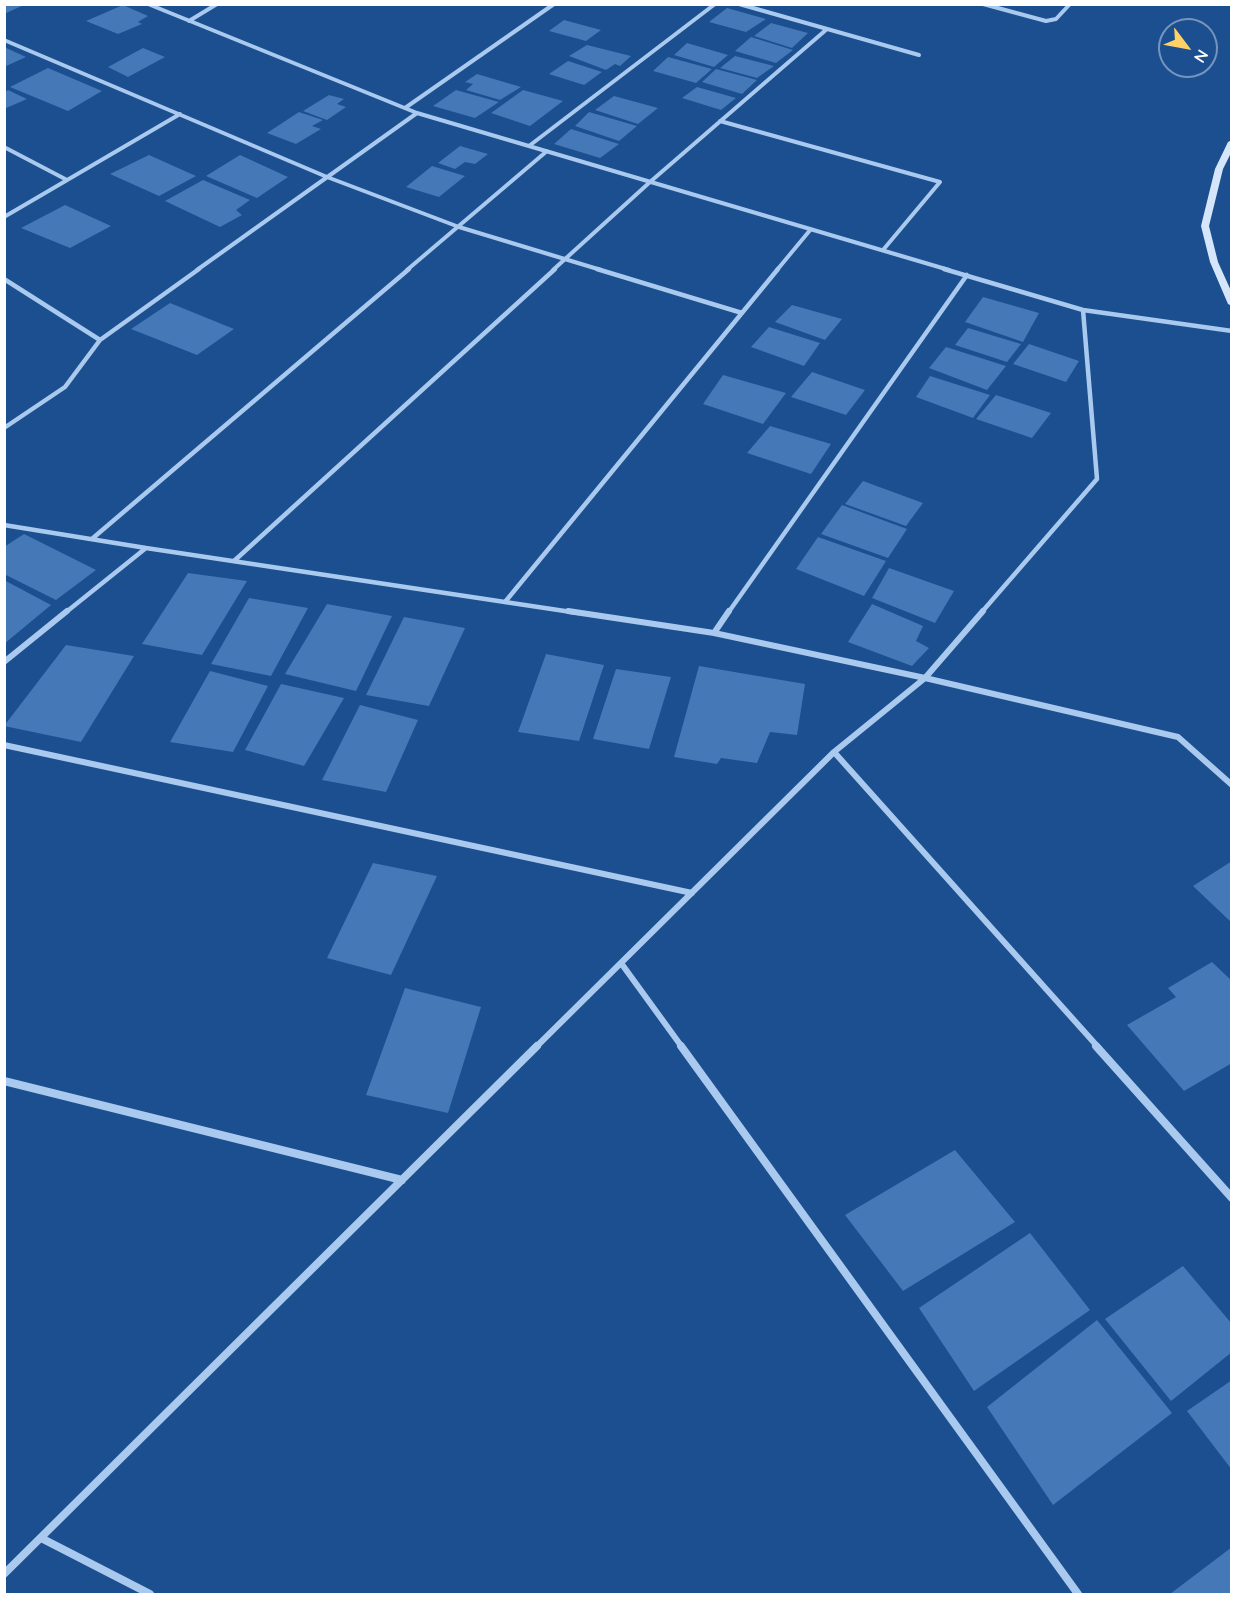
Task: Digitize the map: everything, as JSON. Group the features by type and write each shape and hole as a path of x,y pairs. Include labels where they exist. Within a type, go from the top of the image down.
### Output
{"street":[{"path":"148,4 405,108 529,146 1083,310 1232,331"},
{"path":"189,21 217,4"},
{"path":"405,108 554,4"},
{"path":"529,146 715,4"},
{"path":"739,4 919,55"},
{"path":"983,4 1046,21 1056,19 1070,4"},
{"path":"234,561 650,182 827,29"},
{"path":"4,40 327,177 459,227 742,313"},
{"path":"4,428 65,387 100,340 417,112"},
{"path":"4,217 180,114"},
{"path":"720,122 940,182 883,250"},
{"path":"1232,142 1219,170 1204,226 1214,262 1232,304"},
{"path":"4,147 67,180"},
{"path":"93,538 547,151"},
{"path":"505,602 811,229"},
{"path":"714,633 967,275"},
{"path":"4,279 100,340"},
{"path":"4,1574 834,752 925,678 1097,479 1083,310"},
{"path":"4,525 714,633 925,678 1178,737 1232,785"},
{"path":"4,662 146,548"},
{"path":"4,746 692,893"},
{"path":"834,752 1232,1198"},
{"path":"621,963 1078,1594"},
{"path":"4,1082 402,1180"},
{"path":"41,1538 150,1594"}],"building":[{"path":"4,4 26,4 4,14"},
{"path":"123,5 148,16 138,22 142,24 118,34 86,21"},
{"path":"727,8 766,19 746,32 709,22"},
{"path":"564,20 601,30 586,41 549,31"},
{"path":"771,23 808,33 792,48 754,36"},
{"path":"751,37 793,50 776,63 735,51"},
{"path":"687,43 728,55 714,67 674,55"},
{"path":"587,45 631,56 620,66 615,64 606,70 569,56"},
{"path":"4,47 26,57 4,67"},
{"path":"143,48 165,57 128,77 108,67"},
{"path":"735,56 774,66 757,78 720,68"},
{"path":"668,57 712,69 696,83 653,71"},
{"path":"568,61 602,72 584,85 549,74"},
{"path":"48,68 102,91 68,111 10,87"},
{"path":"716,69 757,80 742,94 702,82"},
{"path":"477,74 521,87 500,100 466,90 473,84 465,82"},
{"path":"697,87 736,98 721,110 682,98"},
{"path":"8,90 27,99 4,109 4,92"},
{"path":"456,90 499,102 475,118 433,106"},
{"path":"523,90 563,101 530,126 491,113"},
{"path":"329,95 344,99 337,104 346,107 327,120 303,111"},
{"path":"614,96 658,108 638,124 595,110"},
{"path":"299,112 323,120 312,126 321,129 296,144 267,133"},
{"path":"589,112 637,126 619,141 575,126"},
{"path":"571,129 619,144 600,158 554,144"},
{"path":"460,146 488,154 475,164 465,162 455,169 438,163"},
{"path":"149,155 196,176 159,196 110,174"},
{"path":"240,155 288,177 257,198 206,176"},
{"path":"432,166 465,176 439,197 406,187"},
{"path":"203,180 250,200 236,210 242,215 220,227 165,201"},
{"path":"65,205 111,226 70,248 21,228"},
{"path":"983,297 1039,313 1023,342 965,322"},
{"path":"170,303 234,329 197,355 131,329"},
{"path":"792,305 842,319 825,340 775,322"},
{"path":"769,327 820,343 804,366 751,347"},
{"path":"968,328 1021,344 1007,362 955,345"},
{"path":"1029,344 1079,361 1066,382 1013,364"},
{"path":"946,347 1006,366 987,390 929,368"},
{"path":"812,372 865,390 846,415 791,397"},
{"path":"723,375 786,393 763,424 703,404"},
{"path":"930,376 990,395 973,418 916,397"},
{"path":"996,395 1051,413 1032,438 976,419"},
{"path":"770,426 831,444 811,474 747,453"},
{"path":"863,481 923,503 906,526 845,504"},
{"path":"842,505 907,529 888,558 821,534"},
{"path":"24,534 96,570 56,600 4,574 4,547"},
{"path":"818,537 886,561 864,596 796,569"},
{"path":"889,568 954,591 935,623 872,598"},
{"path":"188,573 247,581 202,655 142,644"},
{"path":"4,580 51,605 4,644"},
{"path":"249,598 308,608 271,676 211,664"},
{"path":"327,604 392,616 356,691 285,674"},
{"path":"872,604 923,626 916,641 929,648 912,666 848,642"},
{"path":"404,617 465,628 429,706 366,695"},
{"path":"66,645 134,656 81,742 4,726"},
{"path":"546,654 604,665 579,741 518,732"},
{"path":"699,666 805,684 797,735 770,732 757,763 721,758 717,764 674,757"},
{"path":"616,669 671,677 649,749 593,739"},
{"path":"210,671 268,686 233,752 170,742"},
{"path":"281,684 344,698 304,766 245,750"},
{"path":"360,705 418,720 386,792 322,780"},
{"path":"1232,861 1232,923 1193,886"},
{"path":"373,863 437,876 391,975 327,958"},
{"path":"1212,962 1232,981 1232,1063 1184,1091 1127,1025 1176,997 1168,988"},
{"path":"405,988 481,1007 448,1113 366,1095"},
{"path":"955,1150 1015,1222 903,1291 845,1215"},
{"path":"1030,1233 1090,1310 974,1391 919,1308"},
{"path":"1183,1266 1232,1324 1232,1352 1171,1401 1105,1319"},
{"path":"1097,1320 1172,1413 1053,1505 987,1407"},
{"path":"1232,1380 1232,1470 1187,1411"},
{"path":"1232,1547 1232,1594 1170,1594"}]}
